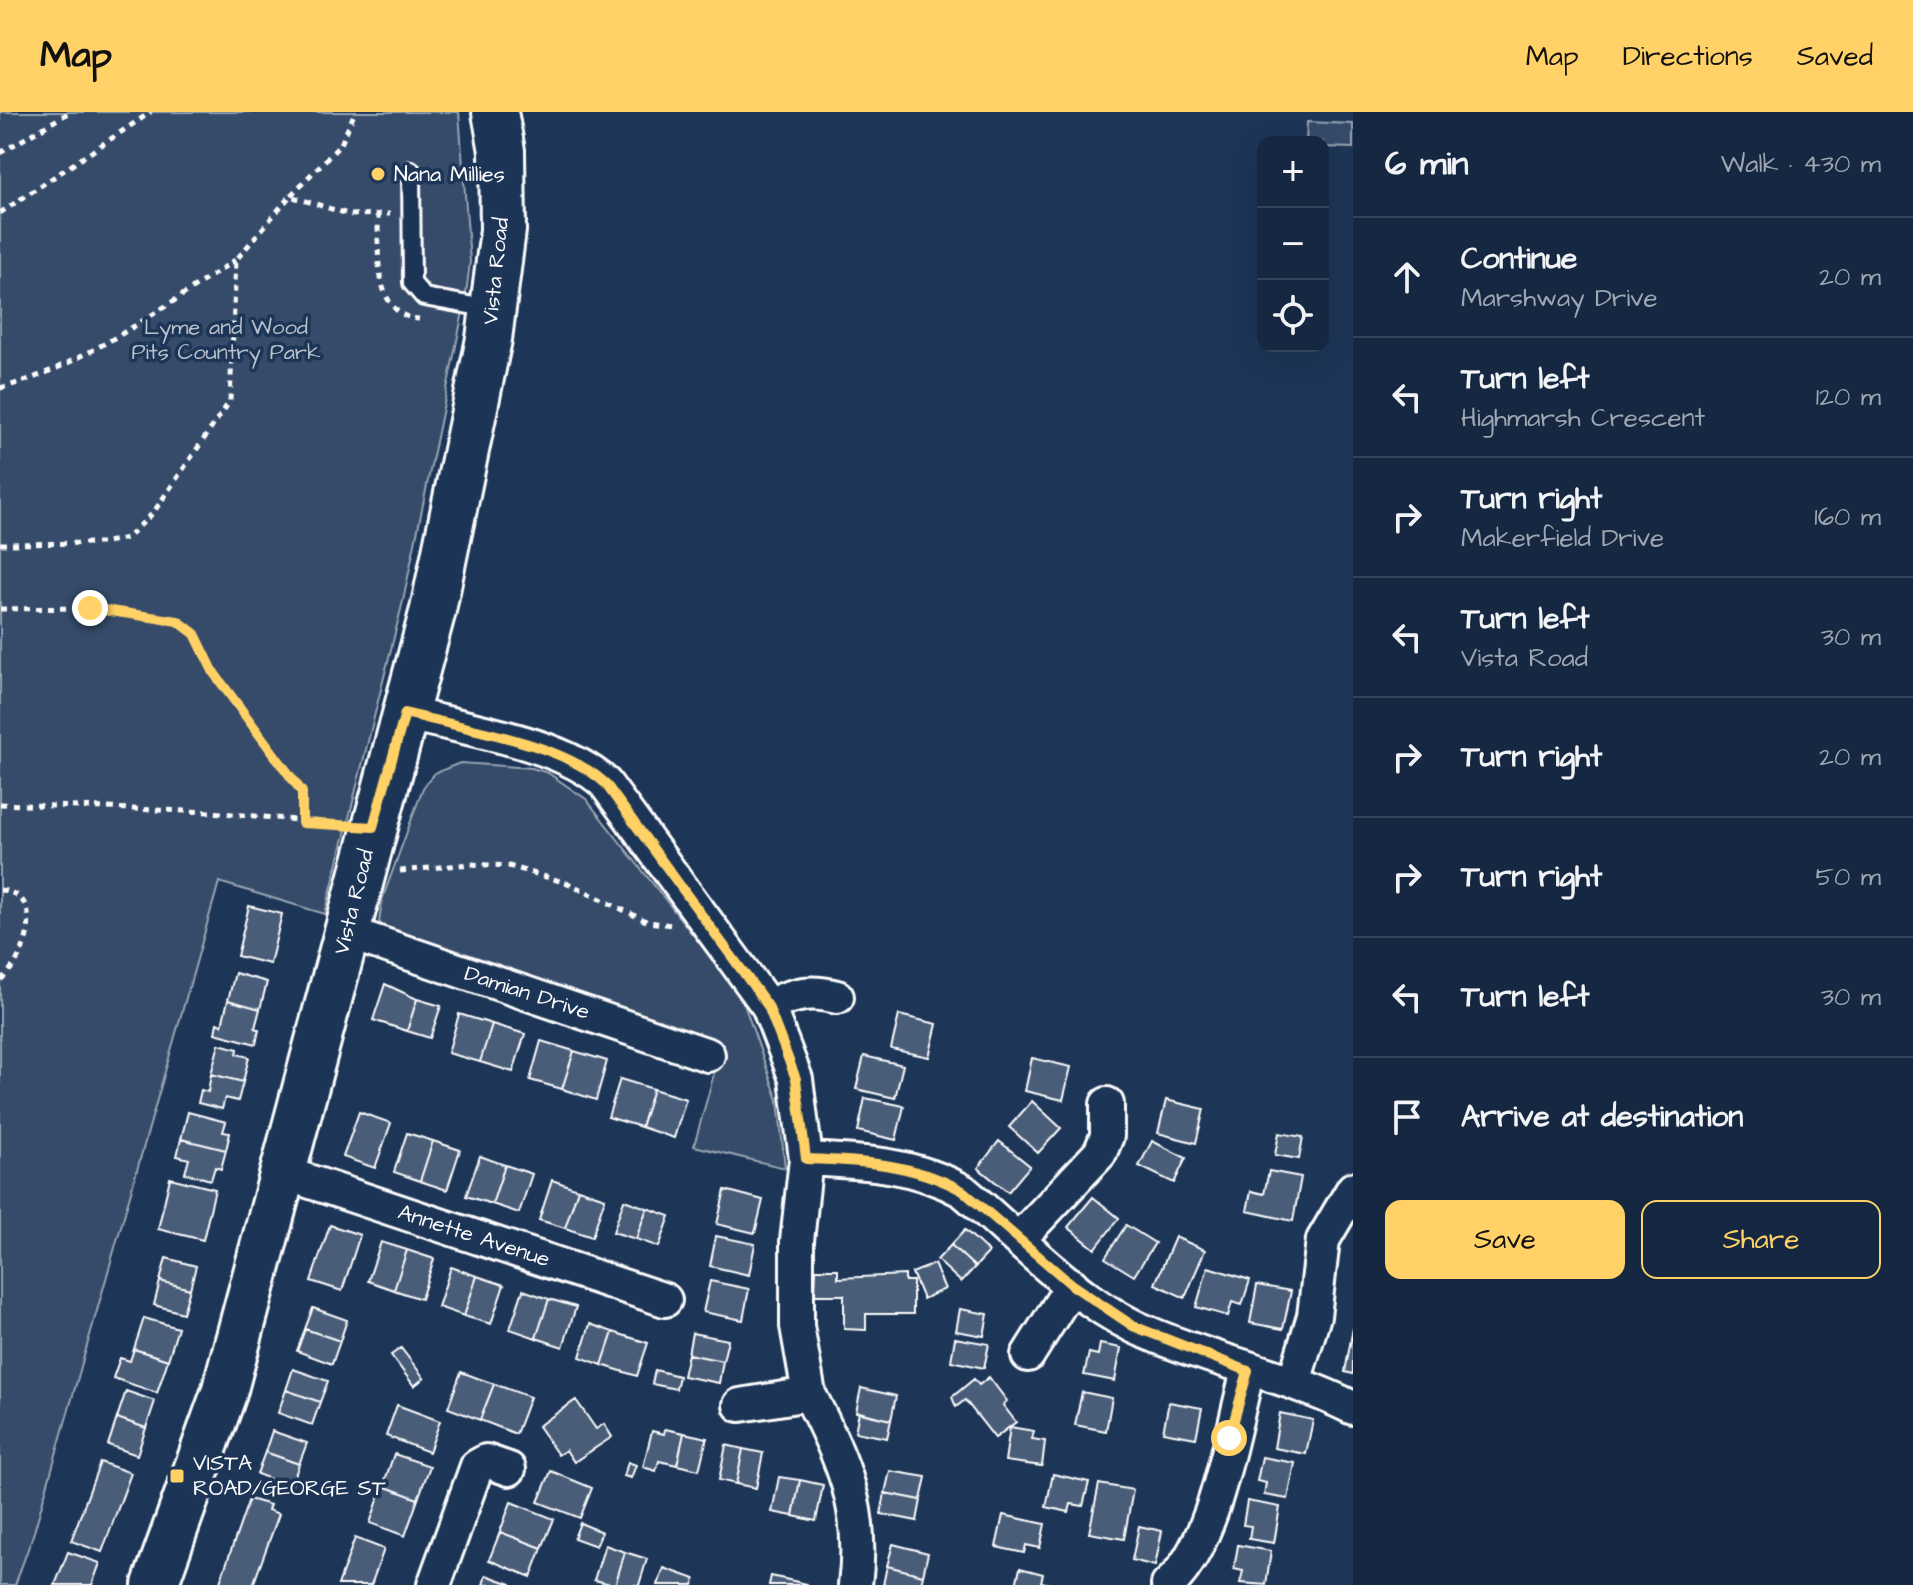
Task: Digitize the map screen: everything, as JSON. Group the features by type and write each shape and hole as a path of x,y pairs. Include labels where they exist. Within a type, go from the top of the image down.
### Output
{"main road":[{"name":"Vista Road","path":"155,1585 224,1393 433,610 493,310 503,230 502,151 495,112"}],"street":[{"path":"405,713 557,753 591,770 605,783 768,1006 796,1079 806,1159 797,1241 797,1326 809,1394 835,1444 856,1507 859,1530 855,1585"},
{"name":"Damian Drive","path":"346,932 708,1055"},
{"path":"768,1006 796,993 815,991 843,1007"},
{"path":"1019,1239 1100,1153 1107,1136 1107,1104"},
{"path":"806,1159 877,1163 928,1174 963,1191 1072,1285 1133,1326 1248,1371 1294,1382 1353,1408"},
{"name":"Annette Avenue","path":"284,1173 665,1300"},
{"path":"1294,1382 1314,1316 1323,1240 1349,1186"},
{"path":"1028,1355 1072,1285"},
{"path":"1186,1580 1209,1519 1248,1371"},
{"path":"740,1405 809,1394"},
{"path":"434,1585 477,1466 486,1461 509,1469"}],"lane":[{"path":"411,170 412,283 424,297 493,310"}],"path":[{"path":"0,153 70,112"},
{"path":"0,213 151,112"},
{"path":"0,388 27,381 138,323 236,260 290,196 341,144 355,112"},
{"path":"290,196 351,215 411,214"},
{"path":"0,544 102,543 127,538 153,513 230,401 236,260"},
{"path":"0,609 90,608 178,621 195,634 214,673 302,792 302,823"},
{"path":"0,804 211,812 302,823 373,827"},
{"path":"395,869 403,872 470,864 509,866 570,884 648,922 675,925"},
{"path":"0,890 19,896 30,911 22,956 0,980"}],"green space":[{"name":"Lyme and Wood Pits Country Park","path":"0,112 459,112 470,262 465,302 403,601 325,914 219,882 34,1532 15,1585 0,1585"},
{"path":"1307,122 1353,124 1353,148 1329,147 1329,136 1306,136"},
{"path":"460,763 532,768 548,773 586,799 741,996 778,1100 785,1168 694,1146 722,1045 390,934 379,922 382,900 423,788 435,773"}],"building":[{"path":"249,906 282,914 270,964 237,956"},
{"path":"235,973 267,982 260,1009 228,1000"},
{"path":"385,984 417,999 407,1031 373,1020"},
{"path":"417,999 441,1006 430,1038 407,1031"},
{"path":"228,1000 260,1009 255,1028 259,1030 256,1044 215,1033 217,1023 222,1025"},
{"path":"459,1014 492,1024 480,1062 448,1053"},
{"path":"899,1015 937,1024 929,1057 891,1049"},
{"path":"492,1024 525,1034 513,1072 480,1062"},
{"path":"541,1041 574,1051 562,1089 530,1080"},
{"path":"219,1044 238,1049 237,1054 249,1057 243,1082 211,1074"},
{"path":"574,1051 607,1061 596,1100 562,1089"},
{"path":"864,1056 903,1065 895,1098 856,1089"},
{"path":"1032,1058 1071,1067 1063,1100 1025,1091"},
{"path":"211,1074 243,1082 238,1101 225,1098 222,1109 198,1103 201,1090 208,1092"},
{"path":"620,1079 653,1089 641,1127 608,1117"},
{"path":"653,1089 686,1099 674,1138 641,1127"},
{"path":"865,1098 904,1106 896,1140 858,1131"},
{"path":"1166,1100 1204,1109 1196,1143 1158,1133"},
{"path":"1032,1101 1061,1128 1038,1153 1009,1127"},
{"path":"188,1112 226,1122 223,1132 230,1133 226,1150 181,1139"},
{"path":"359,1112 391,1123 375,1168 343,1157"},
{"path":"407,1133 433,1141 420,1181 394,1172"},
{"path":"1279,1133 1303,1137 1299,1159 1275,1155"},
{"path":"181,1139 226,1150 221,1169 215,1167 211,1180 185,1173 189,1159 177,1156"},
{"path":"433,1141 460,1150 447,1190 420,1181"},
{"path":"999,1141 1030,1166 1008,1192 978,1168"},
{"path":"1152,1141 1186,1158 1174,1183 1139,1166"},
{"path":"480,1156 505,1165 492,1204 466,1196"},
{"path":"505,1165 532,1174 519,1213 492,1204"},
{"path":"1269,1171 1301,1177 1293,1221 1247,1211 1251,1191 1264,1194"},
{"path":"170,1178 215,1189 203,1240 158,1229"},
{"path":"552,1180 578,1189 565,1228 539,1220"},
{"path":"578,1189 605,1198 592,1237 565,1228"},
{"path":"725,1190 763,1200 755,1233 717,1224"},
{"path":"1093,1197 1119,1218 1095,1249 1068,1227"},
{"path":"624,1200 647,1208 636,1239 613,1232"},
{"path":"647,1208 670,1216 659,1247 636,1239"},
{"path":"330,1225 360,1235 342,1291 311,1281"},
{"path":"1126,1225 1155,1243 1134,1276 1105,1258"},
{"path":"965,1230 989,1252 975,1267 951,1245"},
{"path":"716,1236 755,1244 749,1275 710,1266"},
{"path":"1175,1237 1205,1250 1185,1298 1155,1284"},
{"path":"381,1242 407,1250 394,1290 368,1281"},
{"path":"951,1245 975,1267 961,1282 937,1260"},
{"path":"407,1250 434,1259 421,1299 394,1290"},
{"path":"166,1258 196,1266 190,1289 160,1281"},
{"path":"934,1264 945,1289 923,1299 912,1273"},
{"path":"451,1267 477,1276 464,1316 438,1307"},
{"path":"1208,1267 1250,1280 1242,1305 1232,1302 1228,1316 1196,1307"},
{"path":"816,1269 838,1269 838,1278 905,1275 905,1281 913,1281 913,1314 866,1314 866,1330 844,1329 844,1295 815,1295"},
{"path":"477,1276 504,1285 491,1324 464,1316"},
{"path":"160,1281 190,1289 183,1313 154,1305"},
{"path":"710,1281 749,1289 743,1320 703,1312"},
{"path":"1257,1285 1291,1291 1283,1329 1250,1323"},
{"path":"523,1290 549,1299 536,1338 510,1329"},
{"path":"549,1299 576,1307 563,1347 536,1338"},
{"path":"313,1308 347,1320 340,1341 305,1329"},
{"path":"960,1309 988,1314 984,1336 956,1331"},
{"path":"144,1318 178,1328 168,1360 134,1349"},
{"path":"590,1324 613,1332 602,1365 580,1357"},
{"path":"1353,1328 1353,1374 1345,1372"},
{"path":"305,1329 340,1341 332,1364 297,1351"},
{"path":"613,1332 648,1343 637,1376 602,1365"},
{"path":"692,1333 728,1340 723,1361 688,1354"},
{"path":"955,1338 989,1344 984,1368 951,1361"},
{"path":"1100,1344 1121,1348 1115,1381 1084,1375 1089,1353 1098,1355"},
{"path":"401,1348 424,1378 414,1386 391,1355"},
{"path":"134,1349 168,1360 157,1393 113,1378 120,1358 130,1361"},
{"path":"688,1354 723,1361 719,1383 683,1376"},
{"path":"293,1369 328,1381 320,1402 286,1390"},
{"path":"655,1370 679,1376 676,1389 652,1384"},
{"path":"461,1372 494,1384 480,1420 448,1408"},
{"path":"989,1377 1007,1401 1003,1405 1016,1422 995,1438 965,1400 956,1407 952,1397 974,1379 979,1385"},
{"path":"494,1384 530,1397 516,1434 480,1420"},
{"path":"861,1388 896,1396 891,1420 856,1412"},
{"path":"286,1390 320,1402 312,1425 278,1413"},
{"path":"126,1391 155,1401 146,1428 117,1418"},
{"path":"1082,1392 1112,1398 1106,1431 1075,1425"},
{"path":"576,1400 596,1429 604,1424 612,1437 574,1462 566,1450 558,1455 538,1426"},
{"path":"1169,1402 1202,1408 1196,1438 1163,1432"},
{"path":"397,1405 440,1421 429,1452 386,1436"},
{"path":"859,1412 891,1420 887,1438 855,1432"},
{"path":"1280,1413 1313,1420 1306,1454 1274,1448"},
{"path":"117,1418 146,1428 137,1455 108,1445"},
{"path":"1010,1427 1034,1431 1032,1439 1045,1441 1042,1466 1005,1461"},
{"path":"665,1429 684,1433 677,1465 659,1461 656,1471 643,1467 652,1431 664,1434"},
{"path":"272,1431 307,1443 299,1464 265,1452"},
{"path":"684,1433 707,1438 699,1470 677,1465"},
{"path":"726,1445 743,1449 736,1484 719,1480"},
{"path":"743,1449 763,1453 756,1488 736,1484"},
{"path":"265,1452 299,1464 291,1487 257,1474"},
{"path":"394,1454 430,1466 418,1499 383,1486"},
{"path":"1262,1457 1295,1463 1288,1499 1264,1495 1266,1483 1257,1481"},
{"path":"100,1462 131,1473 102,1552 71,1541"},
{"path":"628,1462 636,1465 631,1478 624,1476"},
{"path":"551,1471 592,1488 580,1518 538,1502"},
{"path":"890,1471 926,1477 921,1500 885,1493"},
{"path":"1053,1474 1089,1482 1083,1506 1071,1504 1069,1512 1046,1507"},
{"path":"779,1477 800,1480 793,1516 772,1512"},
{"path":"800,1480 823,1485 816,1521 793,1516"},
{"path":"1099,1484 1133,1490 1124,1539 1089,1533"},
{"path":"383,1486 418,1499 405,1536 370,1523"},
{"path":"885,1493 921,1500 917,1521 881,1514"},
{"path":"249,1499 270,1505 268,1510 279,1514 253,1585 219,1585"},
{"path":"1247,1501 1280,1507 1274,1543 1249,1539 1251,1526 1243,1525"},
{"path":"511,1502 554,1519 542,1548 500,1532"},
{"path":"1003,1515 1045,1524 1040,1548 1026,1545 1024,1553 996,1547"},
{"path":"580,1523 602,1532 596,1546 574,1538"},
{"path":"1139,1526 1162,1531 1155,1566 1132,1560"},
{"path":"500,1532 542,1548 531,1577 489,1560"},
{"path":"355,1538 384,1549 371,1585 338,1585"},
{"path":"893,1544 928,1553 923,1575 887,1566"},
{"path":"605,1545 625,1552 615,1585 594,1580"},
{"path":"1238,1545 1271,1551 1266,1585 1240,1583 1243,1571 1234,1569"},
{"path":"68,1552 100,1563 92,1585 55,1585"},
{"path":"625,1552 647,1559 639,1585 615,1585"},
{"path":"887,1566 923,1575 921,1585 883,1585"},
{"path":"664,1568 695,1579 693,1585 658,1585"},
{"path":"1020,1568 1043,1574 1041,1582 1054,1585 1016,1585"},
{"path":"486,1575 511,1584 511,1585 483,1585"},
{"path":"771,1576 807,1584 807,1585 769,1585"}],"place":[{"name":"Nana Millies","path":"378,174"},
{"name":"VISTA ROAD/GEORGE ST","path":"177,1476"}],"route":[{"path":"90,608 178,621 195,634 214,673 280,767 302,792 302,823 373,827 405,713 557,753 591,770 605,783 768,1006 796,1079 806,1159 906,1167 946,1182 963,1191 1072,1285 1133,1326 1248,1371 1229,1438"}]}
